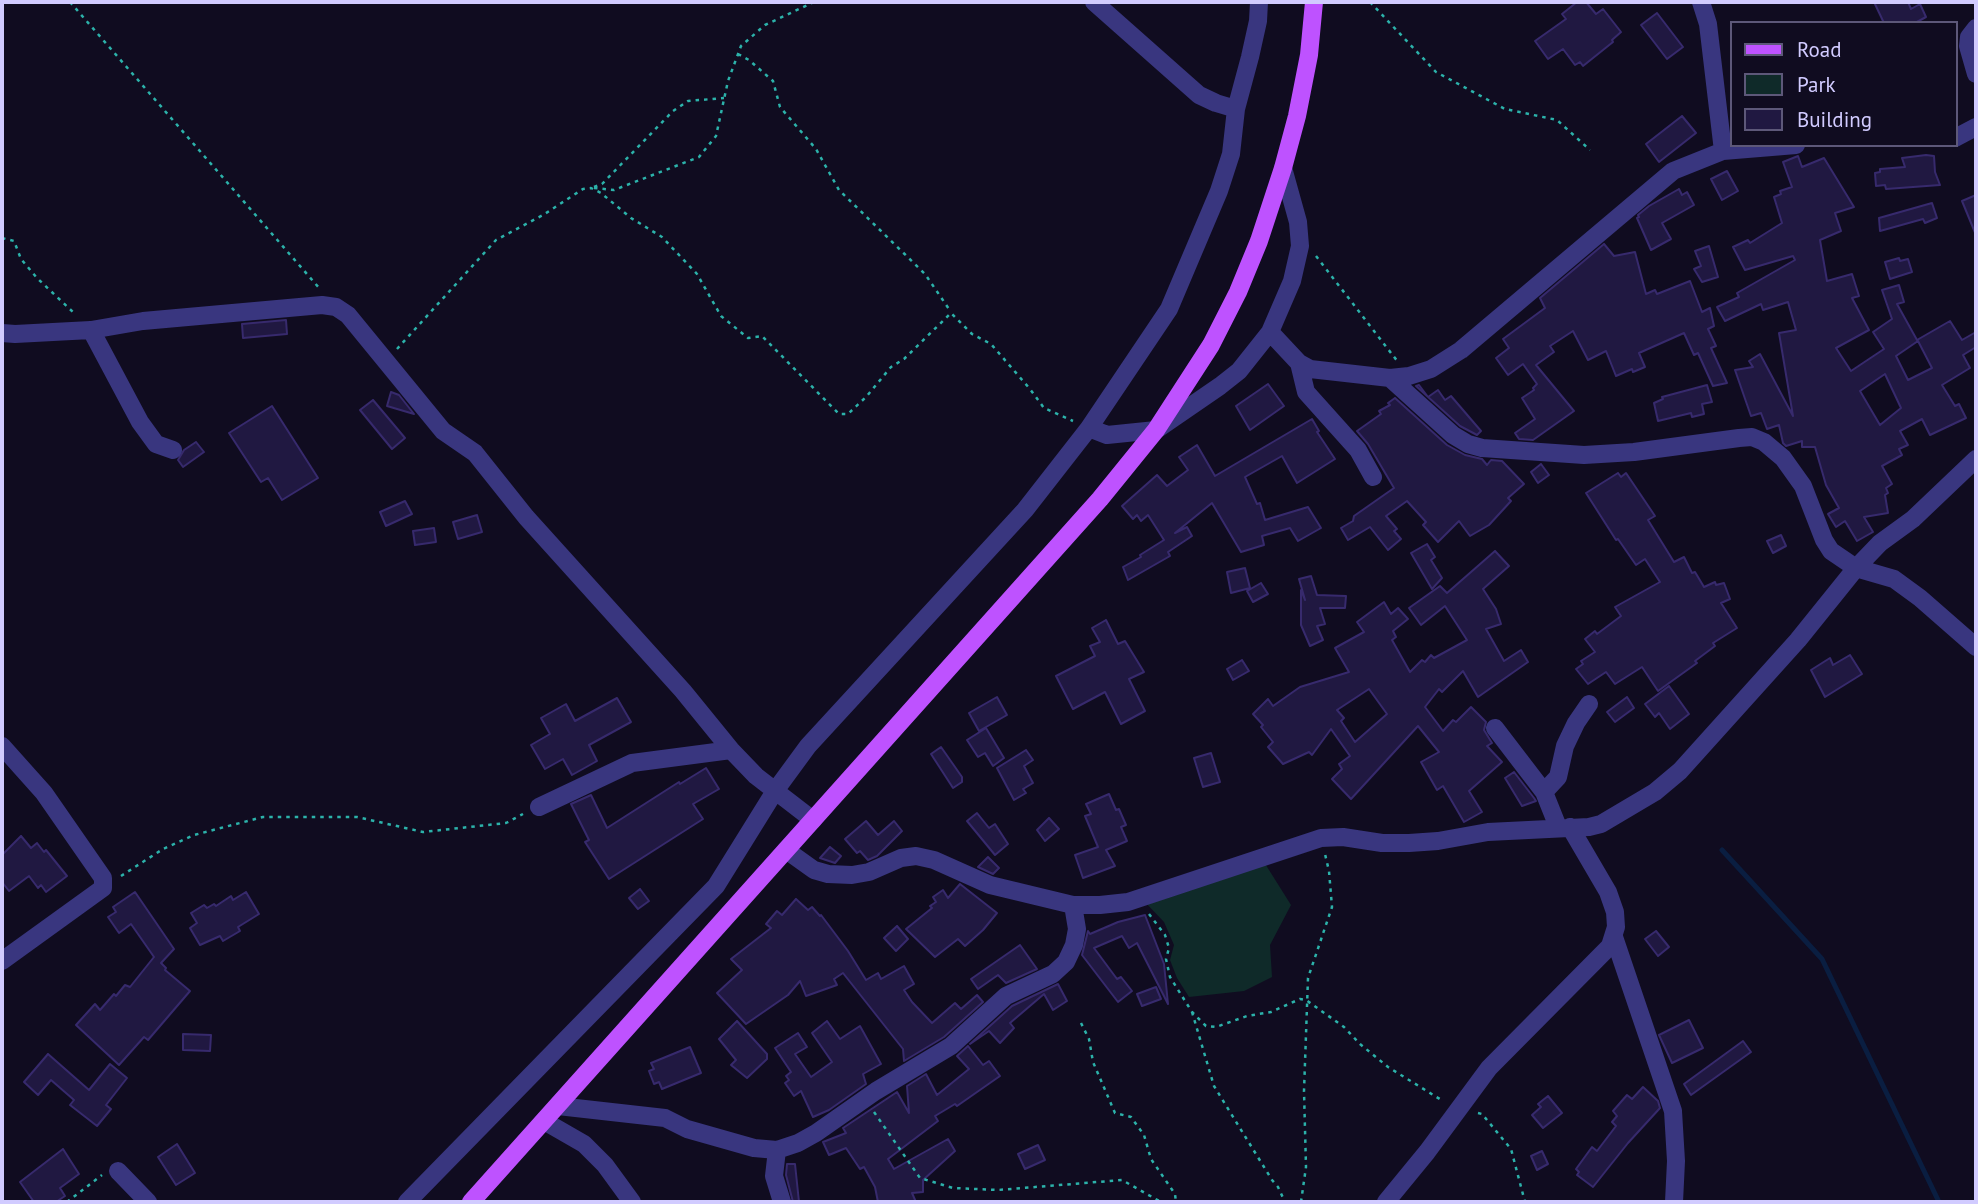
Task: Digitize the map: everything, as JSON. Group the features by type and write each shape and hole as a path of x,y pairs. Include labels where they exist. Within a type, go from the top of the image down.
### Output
{"main road":[{"path":"471,1202 1100,499 1156,430 1205,355 1238,292 1259,241 1283,168 1309,55 1314,2"}],"street":[{"path":"1094,2 1199,95 1236,109"},
{"path":"407,1202 716,886 775,791 808,746 1025,510 1089,428 1170,309 1219,191 1231,154 1236,109 1253,45 1259,2"},
{"path":"1701,2 1708,24 1723,151"},
{"path":"1976,28 1969,37 1968,46 1976,74"},
{"path":"1957,137 1976,127"},
{"path":"1270,332 1299,363 1311,369 1390,378 1409,376 1431,369 1461,350 1673,171 1723,151 1772,147"},
{"path":"1089,428 1107,435 1156,430 1239,371 1270,332 1292,281 1300,246 1298,222 1283,168"},
{"path":"2,333 91,330 143,321 322,305 336,307 348,315 443,431 475,453 526,517 683,691 731,750 775,791 813,820"},
{"path":"91,330 148,433 156,444 173,450"},
{"path":"1299,363 1306,392 1350,440 1373,477"},
{"path":"1390,378 1453,435 1482,448 1584,455 1633,452 1739,438 1764,442 1783,458 1802,486 1831,551 1856,568 1894,579 1976,647"},
{"path":"786,850 814,870 828,874 852,875 869,872 901,858 916,856 934,860 990,885 1073,905 1100,905 1128,902 1321,838 1343,837 1382,843 1409,843 1488,832 1589,827 1601,824 1667,784 1798,640 1856,568 1880,543 1913,519 1976,459"},
{"path":"1544,792 1558,777 1565,746 1589,704"},
{"path":"1386,1202 1489,1068 1605,953 1614,937 1615,912 1608,892 1544,792 1495,728"},
{"path":"2,746 52,804 103,878 103,888 2,961"},
{"path":"539,807 632,763 731,750"},
{"path":"558,1106 665,1118 719,1140 778,1150 816,1133 951,1046 1006,996 1053,974 1066,962 1074,945 1077,929 1073,905"},
{"path":"1614,937 1673,1111 1676,1150 1674,1202"},
{"path":"544,1121 584,1144 605,1165 632,1202"},
{"path":"778,1150 774,1176 782,1202"},
{"path":"118,1171 148,1202"}],"path":[{"path":"70,2 336,307"},
{"path":"384,362 496,240 543,215 583,189 614,190 699,157 716,136 724,99 741,46 765,25 814,2"},
{"path":"1370,2 1436,72 1505,109 1557,120 1590,150"},
{"path":"738,54 773,82 780,107 816,149 839,190 925,274 951,313 972,334 991,344 1044,408 1089,428"},
{"path":"591,188 602,184 673,111 688,101 724,99"},
{"path":"591,188 662,237 697,274 721,316 748,338 762,336 839,414 848,414 891,367 904,359 951,313"},
{"path":"2,238 14,241 22,259 37,278 91,330"},
{"path":"1316,256 1409,376"},
{"path":"103,888 163,849 194,835 263,817 357,817 423,832 506,823 539,807"},
{"path":"1301,1202 1306,1167 1308,978 1332,907 1329,871 1321,838"},
{"path":"1128,902 1148,912 1165,935 1170,977 1192,1012 1206,1026 1216,1027 1247,1016 1271,1012 1300,999 1306,1000 1344,1027 1388,1067 1459,1110 1482,1114 1511,1149 1525,1202"},
{"path":"1192,1012 1214,1086 1285,1202"},
{"path":"1081,1024 1089,1039 1093,1062 1115,1112 1130,1117 1144,1135 1151,1159 1175,1194 1176,1202"},
{"path":"864,1100 920,1178 953,1188 998,1189 1122,1180 1161,1202"},
{"path":"67,1202 100,1176 118,1171"}],"green space":[{"path":"1264,862 1291,905 1270,945 1272,977 1244,991 1189,997 1170,960 1174,945 1164,922 1143,900"}],"building":[{"path":"1577,2 1586,2 1596,14 1603,9 1621,32 1613,42 1583,66 1580,62 1575,65 1563,49 1548,59 1535,41 1566,19 1562,14"},
{"path":"1874,2 1908,2 1911,9 1920,4 1926,17 1919,21 1883,21"},
{"path":"1657,13 1683,47 1667,59 1641,25"},
{"path":"1682,116 1696,133 1659,162 1646,144"},
{"path":"1798,156 1802,167 1824,158 1854,207 1835,213 1841,231 1820,240 1827,281 1852,274 1859,296 1852,298 1869,330 1836,348 1851,371 1884,349 1873,332 1892,319 1882,290 1899,285 1904,302 1897,304 1917,340 1950,321 1962,340 1976,332 1976,347 1963,355 1970,368 1942,385 1955,406 1959,404 1966,418 1930,435 1922,419 1900,431 1908,445 1899,449 1902,455 1882,466 1892,484 1886,488 1888,493 1885,495 1888,513 1864,517 1873,532 1857,541 1845,521 1836,527 1828,514 1839,508 1826,485 1815,447 1802,447 1802,441 1786,446 1779,425 1767,429 1761,413 1751,416 1735,370 1753,367 1749,361 1760,354 1793,416 1779,333 1796,330 1788,302 1763,310 1761,304 1725,321 1717,307 1739,297 1737,293 1795,260 1793,256 1745,270 1733,247 1748,240 1750,243 1782,223 1774,197 1781,194 1780,191 1792,187 1783,162","holes":["1918,341 1932,368 1908,380 1896,356","1885,374 1901,408 1880,425 1860,391"]},
{"path":"1934,156 1935,172 1940,185 1886,189 1885,185 1876,186 1875,173 1880,172 1880,169 1905,167 1902,158"},
{"path":"1727,171 1738,191 1722,200 1711,179"},
{"path":"1679,189 1682,195 1687,192 1694,205 1662,223 1671,239 1651,250 1638,215"},
{"path":"1976,195 1976,235 1962,201"},
{"path":"1932,203 1937,218 1925,223 1923,219 1880,231 1879,218"},
{"path":"1604,244 1614,256 1635,252 1646,294 1655,290 1657,294 1690,281 1702,312 1710,308 1714,326 1708,329 1716,346 1711,348 1727,383 1713,386 1698,353 1694,355 1684,333 1639,353 1645,367 1616,376 1606,351 1588,360 1573,331 1550,346 1554,352 1536,365 1574,411 1533,440 1519,439 1515,433 1535,419 1522,398 1534,390 1537,384 1523,364 1508,375 1496,358 1509,348 1503,339 1545,308 1540,298"},
{"path":"1709,246 1718,277 1702,282 1694,269 1701,266 1695,251"},
{"path":"1899,258 1900,261 1908,259 1912,272 1890,279 1885,262"},
{"path":"286,320 287,334 243,338 242,324"},
{"path":"1268,384 1284,406 1250,430 1236,406"},
{"path":"1707,385 1712,402 1702,404 1704,414 1692,417 1691,413 1658,421 1654,403 1663,399 1662,397"},
{"path":"1438,390 1445,400 1451,396 1481,431 1477,435 1460,426 1428,397"},
{"path":"391,392 399,395 414,414 387,406"},
{"path":"1395,398 1447,445 1465,455 1482,459 1487,465 1491,460 1502,461 1524,484 1508,498 1511,501 1489,525 1470,536 1459,521 1438,542 1423,525 1426,522 1407,501 1386,516 1397,529 1394,531 1401,539 1388,550 1370,527 1348,540 1341,528 1394,488 1368,444 1357,431 1381,414 1379,411 1390,405 1388,403"},
{"path":"373,400 405,438 392,449 360,410"},
{"path":"272,406 318,478 282,500 268,478 261,482 229,433"},
{"path":"1312,419 1319,431 1317,432 1335,459 1297,483 1282,456 1245,477 1257,504 1260,503 1265,520 1308,507 1321,528 1298,541 1290,528 1262,536 1264,545 1241,552 1212,503 1175,533 1187,527 1192,536 1168,552 1170,556 1128,580 1123,567 1164,540 1148,515 1141,521 1137,515 1133,519 1122,506 1157,475 1167,486 1188,470 1179,457 1197,445 1215,476"},
{"path":"196,442 204,452 183,467 178,460 184,450"},
{"path":"1541,464 1549,475 1538,483 1531,472"},
{"path":"1618,473 1621,477 1626,473 1655,516 1648,520 1674,562 1684,557 1692,573 1695,572 1704,587 1715,582 1716,585 1724,583 1730,599 1721,603 1737,628 1713,643 1715,646 1695,661 1697,663 1658,691 1642,667 1615,684 1606,672 1588,684 1576,669 1583,664 1581,661 1595,652 1585,639 1595,631 1597,634 1621,616 1615,607 1660,582 1645,559 1636,565 1618,539 1616,540 1586,493"},
{"path":"405,501 412,514 386,526 380,512"},
{"path":"477,515 482,532 458,539 453,522"},
{"path":"434,528 436,542 415,545 413,531"},
{"path":"1781,535 1786,546 1773,553 1767,541"},
{"path":"1427,544 1435,557 1431,560 1442,578 1432,589 1411,553"},
{"path":"1495,551 1509,566 1483,589 1496,609 1501,624 1486,629 1504,661 1521,650 1528,662 1478,697 1463,671 1442,692 1439,689 1425,707 1443,731 1471,707 1486,722 1484,730 1492,743 1487,746 1502,762 1469,791 1482,812 1464,822 1443,786 1437,790 1421,762 1439,752 1418,726 1351,799 1332,779 1342,769 1339,764 1350,756 1331,729 1312,755 1309,752 1283,764 1268,747 1273,742 1253,714 1268,699 1273,706 1300,687 1349,672 1335,648 1364,632 1357,622 1384,602 1391,614 1398,608 1408,619 1393,631 1396,637 1392,640 1410,672 1422,660 1425,662 1431,655 1434,658 1467,640 1445,606 1421,625 1409,608 1440,586 1447,593","holes":["1369,689 1387,714 1355,742 1341,721 1344,718 1337,710"]},
{"path":"1245,568 1250,588 1231,593 1227,572"},
{"path":"1311,576 1317,595 1346,596 1345,608 1320,608 1325,624 1317,626 1323,640 1310,646 1301,625 1301,590 1305,600 1299,579"},
{"path":"1261,583 1268,594 1253,602 1247,591"},
{"path":"1106,620 1118,644 1125,641 1144,672 1129,679 1145,711 1121,724 1105,692 1073,709 1056,676 1095,656 1090,646 1100,642 1092,628"},
{"path":"1850,655 1862,674 1825,697 1811,670 1830,658 1833,665"},
{"path":"1242,660 1249,671 1233,680 1227,669"},
{"path":"1669,686 1689,714 1670,729 1659,713 1655,717 1645,704"},
{"path":"997,697 1007,715 979,731 969,713"},
{"path":"1627,697 1634,708 1615,722 1607,712"},
{"path":"617,698 631,722 589,745 597,761 572,775 563,759 545,769 531,745 550,734 541,718 566,704 575,721"},
{"path":"986,728 1004,758 993,766 985,753 978,757 967,740"},
{"path":"941,747 962,777 962,782 953,788 931,754"},
{"path":"1026,750 1033,760 1024,766 1033,783 1023,789 1026,793 1014,800 997,768"},
{"path":"1211,753 1220,782 1203,787 1194,758"},
{"path":"706,768 719,789 693,804 703,819 609,879 585,842 589,840 571,804 591,795 607,828"},
{"path":"1514,772 1536,801 1522,806 1505,778"},
{"path":"1109,794 1126,825 1121,827 1127,841 1106,850 1115,866 1083,878 1075,855 1098,847 1085,816 1091,814 1086,804"},
{"path":"977,813 989,828 995,824 1008,844 995,855 967,821"},
{"path":"1049,818 1059,829 1045,841 1037,830"},
{"path":"866,821 878,835 894,821 902,831 877,856 868,860 860,851 857,853 845,839"},
{"path":"21,836 31,848 37,843 44,852 46,850 67,876 46,892 41,885 38,888 29,876 9,891 2,882 2,855"},
{"path":"830,847 841,856 835,863 820,858"},
{"path":"988,857 999,868 993,874 978,867"},
{"path":"960,884 997,913 965,946 958,939 935,957 906,929 932,908 930,906 936,902 933,897 943,890 948,898"},
{"path":"640,889 649,901 638,909 629,898"},
{"path":"135,892 174,949 161,963 165,970 190,991 148,1040 144,1037 119,1065 76,1025 95,1004 100,1010 125,985 130,987 154,957 131,924 119,933 108,917 116,912 113,907"},
{"path":"246,892 259,914 238,927 240,931 223,941 220,936 200,945 190,928 197,923 191,913 204,905 207,908 214,904 216,906 231,896 233,900"},
{"path":"796,899 808,910 812,907 821,915 866,980 878,973 881,979 904,966 914,984 904,990 932,1023 955,1003 961,1009 977,995 983,1002 944,1037 904,1061 903,1049 843,973 834,979 837,985 806,996 800,981 788,995 746,1024 717,993 742,970 731,959 771,928 766,924 777,911 782,915"},
{"path":"1145,915 1164,964 1168,1004 1137,943 1129,948 1122,936 1094,948 1117,979 1121,977 1132,991 1118,1002 1082,955 1088,931 1090,934 1118,922"},
{"path":"897,926 908,939 896,951 884,938"},
{"path":"1656,931 1669,947 1658,956 1645,939"},
{"path":"1020,945 1037,969 1006,983 998,975 978,989 971,979"},
{"path":"1058,984 1067,1001 1053,1010 1044,994 1010,1023 1014,1028 1000,1043 989,1031 970,1044 1012,1006"},
{"path":"1156,987 1161,999 1142,1006 1137,994"},
{"path":"1689,1020 1703,1048 1672,1063 1659,1035"},
{"path":"737,1021 767,1054 767,1059 747,1078 731,1065 736,1060 719,1039"},
{"path":"827,1021 840,1039 860,1026 881,1064 863,1074 866,1084 829,1110 813,1117 801,1091 794,1096 785,1083 789,1080 786,1076 791,1072 775,1048 798,1033 807,1047 795,1054 811,1077 832,1062 812,1033"},
{"path":"183,1034 211,1035 210,1051 183,1050"},
{"path":"1743,1041 1751,1052 1691,1095 1684,1084"},
{"path":"968,1046 983,1065 989,1061 1000,1076 957,1106 955,1104 935,1116 938,1121 888,1159 894,1169 948,1139 955,1151 923,1180 923,1192 912,1193 916,1202 878,1202 875,1187 864,1167 860,1169 846,1148 829,1155 823,1142 846,1133 843,1128 897,1092 909,1113 907,1086 926,1074 937,1095 969,1069 957,1056"},
{"path":"690,1047 701,1073 662,1089 659,1082 654,1084 649,1071 654,1069 651,1063"},
{"path":"48,1054 89,1090 110,1064 127,1078 106,1105 111,1109 97,1126 70,1105 74,1100 51,1080 38,1095 24,1082"},
{"path":"1643,1087 1658,1101 1660,1108 1593,1187 1577,1175 1579,1172 1576,1169 1592,1147 1597,1151 1616,1126 1612,1122 1617,1116 1613,1111 1627,1095 1632,1099"},
{"path":"1548,1096 1562,1113 1543,1128 1532,1115 1541,1107 1538,1104"},
{"path":"177,1144 195,1173 176,1185 158,1157"},
{"path":"1038,1145 1045,1160 1025,1169 1018,1154"},
{"path":"63,1149 79,1174 60,1188 65,1196 56,1202 34,1202 20,1182"},
{"path":"1542,1151 1548,1164 1537,1170 1531,1156"},
{"path":"787,1164 795,1164 799,1202 793,1202 786,1175"}],"waterway":[{"path":"1722,850 1822,959 1939,1202"}]}
